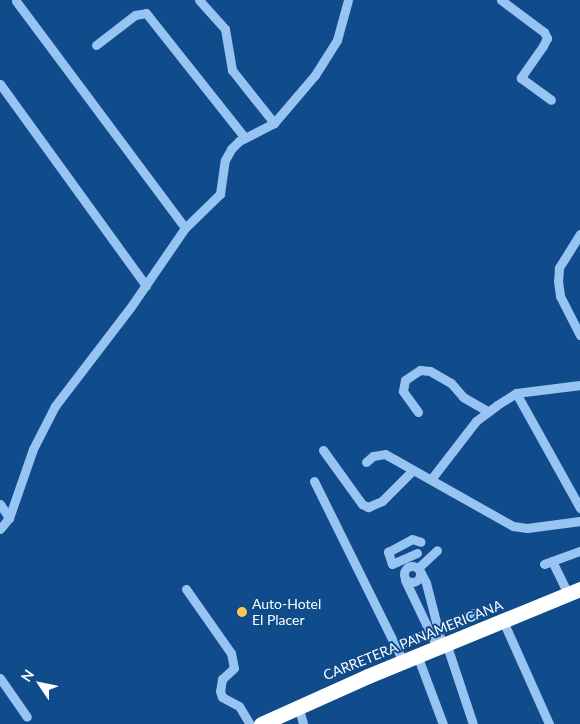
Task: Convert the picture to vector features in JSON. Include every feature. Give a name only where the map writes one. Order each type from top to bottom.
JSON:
[{"type":"highway","name":"CARRETERA PANAMERICANA","points":[[260,724],[410,658],[574,592]]},
{"type":"street","points":[[199,0],[225,29],[232,70],[274,124]]},
{"type":"street","points":[[0,529],[9,518],[33,449],[55,406],[146,286],[185,228],[220,194],[224,160],[231,149],[245,138],[274,124],[315,75],[336,40],[347,4],[339,0]]},
{"type":"street","points":[[501,0],[544,32],[547,38],[521,78],[551,100]]},
{"type":"street","points":[[16,1],[185,228]]},
{"type":"street","points":[[96,45],[135,15],[146,13],[245,138]]},
{"type":"street","points":[[0,84],[146,286]]},
{"type":"street","points":[[580,234],[559,268],[558,281],[560,296],[580,336]]},
{"type":"street","points":[[418,412],[403,391],[405,380],[420,370],[440,376],[463,397],[487,411]]},
{"type":"street","points":[[432,478],[487,411],[516,393],[580,385]]},
{"type":"street","points":[[516,393],[580,508]]},
{"type":"street","points":[[323,450],[362,504],[368,507],[382,501],[412,471]]},
{"type":"street","points":[[366,462],[373,456],[385,454],[412,471],[432,478],[513,526],[527,528],[580,521]]},
{"type":"street","points":[[314,481],[410,658],[443,724]]},
{"type":"street","points":[[0,504],[9,518]]},
{"type":"street","points":[[403,534],[416,537],[421,542]]},
{"type":"street","points":[[417,553],[392,564],[388,552],[412,539],[421,542]]},
{"type":"street","points":[[421,542],[417,553],[417,568],[433,629]]},
{"type":"street","points":[[437,550],[417,568],[406,569],[405,580],[442,645],[473,724]]},
{"type":"street","points":[[574,592],[548,563],[580,552]]},
{"type":"street","points":[[405,580],[416,582],[420,579],[417,568]]},
{"type":"street","points":[[186,589],[231,653],[234,668],[222,679],[220,691],[222,697],[239,706],[250,724]]},
{"type":"street","points":[[406,642],[473,613]]},
{"type":"street","points":[[503,621],[549,724]]},
{"type":"street","points":[[0,678],[27,717]]},
{"type":"street","points":[[298,706],[303,724]]},
{"type":"place","name":"Auto-Hotel El Placer","points":[[242,612]]}]
